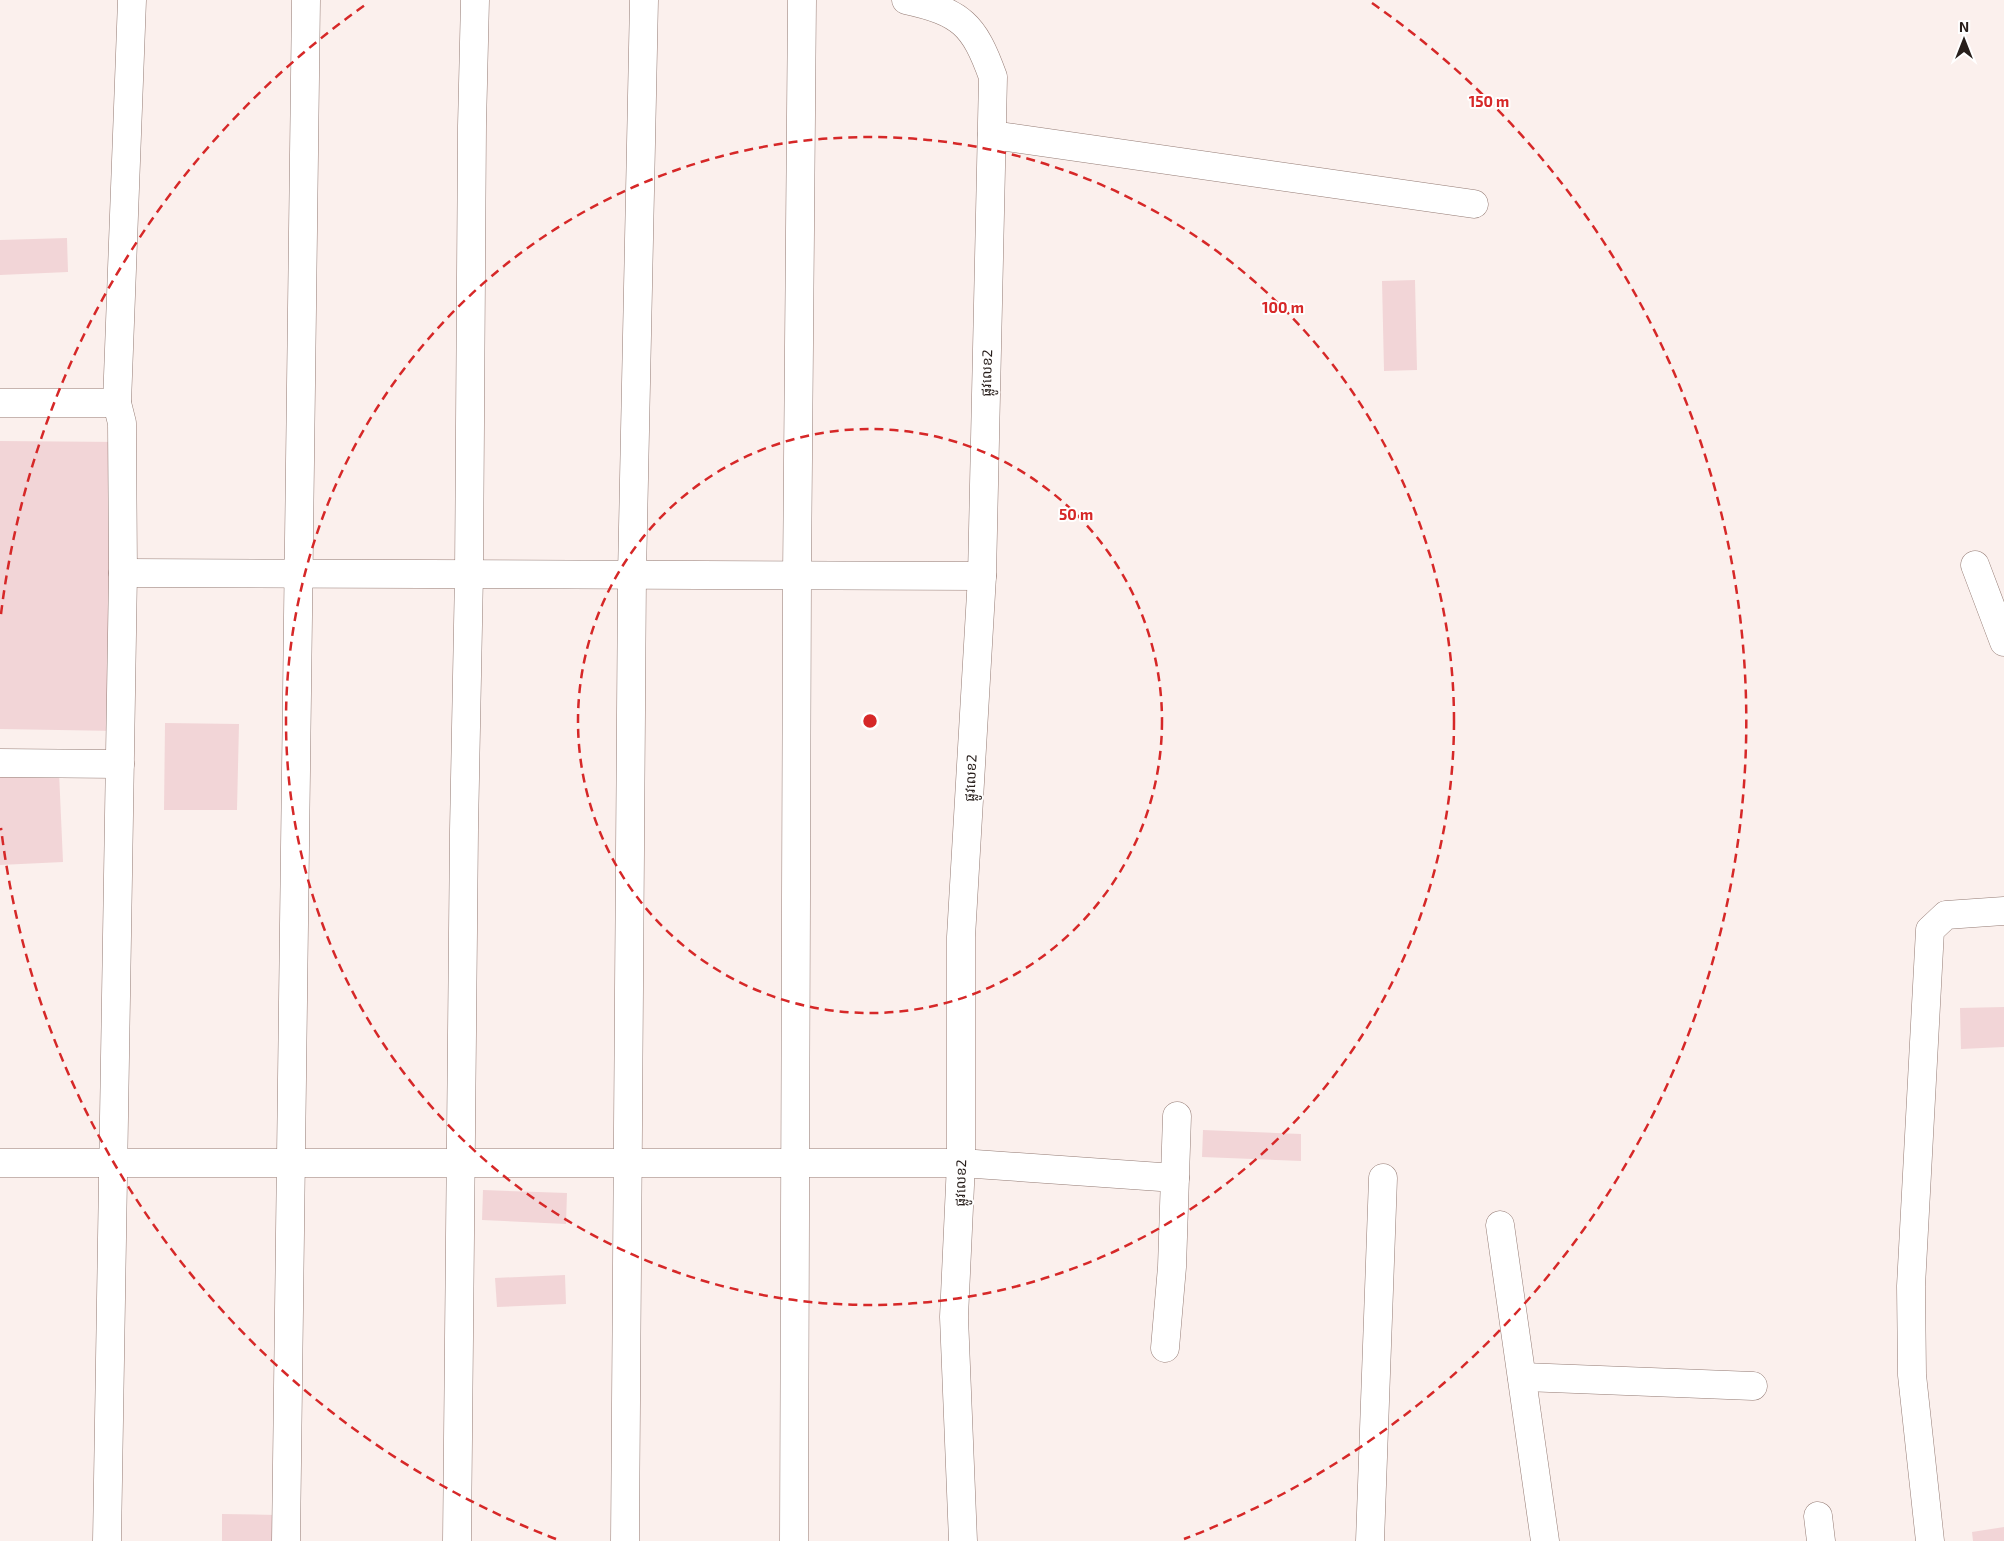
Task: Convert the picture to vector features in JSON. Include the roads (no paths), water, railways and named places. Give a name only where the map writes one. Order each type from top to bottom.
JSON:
[{"type":"street","points":[[107,1541],[123,573],[122,423],[117,403],[132,0]]},
{"type":"street","points":[[286,1541],[306,0]]},
{"type":"street","points":[[457,1541],[469,574],[472,126],[475,0]]},
{"type":"street","points":[[625,1541],[632,575],[644,0]]},
{"type":"street","points":[[794,1541],[796,576],[802,0]]},
{"type":"street","name":"ផ្លូវលេខ2","points":[[906,0],[937,7],[964,23],[981,45],[993,77],[982,576],[961,938],[961,1164],[954,1317],[962,1541]]},
{"type":"street","points":[[992,135],[1474,204]]},
{"type":"street","points":[[0,403],[117,403]]},
{"type":"street","points":[[1975,565],[2004,642]]},
{"type":"street","points":[[123,573],[982,576]]},
{"type":"street","points":[[0,763],[120,764]]},
{"type":"street","points":[[1930,1541],[1912,1375],[1911,1286],[1930,930],[1946,915],[2004,911]]},
{"type":"street","points":[[1164,1348],[1172,1268],[1177,1116]]},
{"type":"street","points":[[0,1163],[961,1164],[1175,1178]]},
{"type":"street","points":[[1370,1541],[1383,1178]]},
{"type":"street","points":[[1500,1225],[1545,1541]]},
{"type":"street","points":[[1522,1377],[1754,1386]]}]
